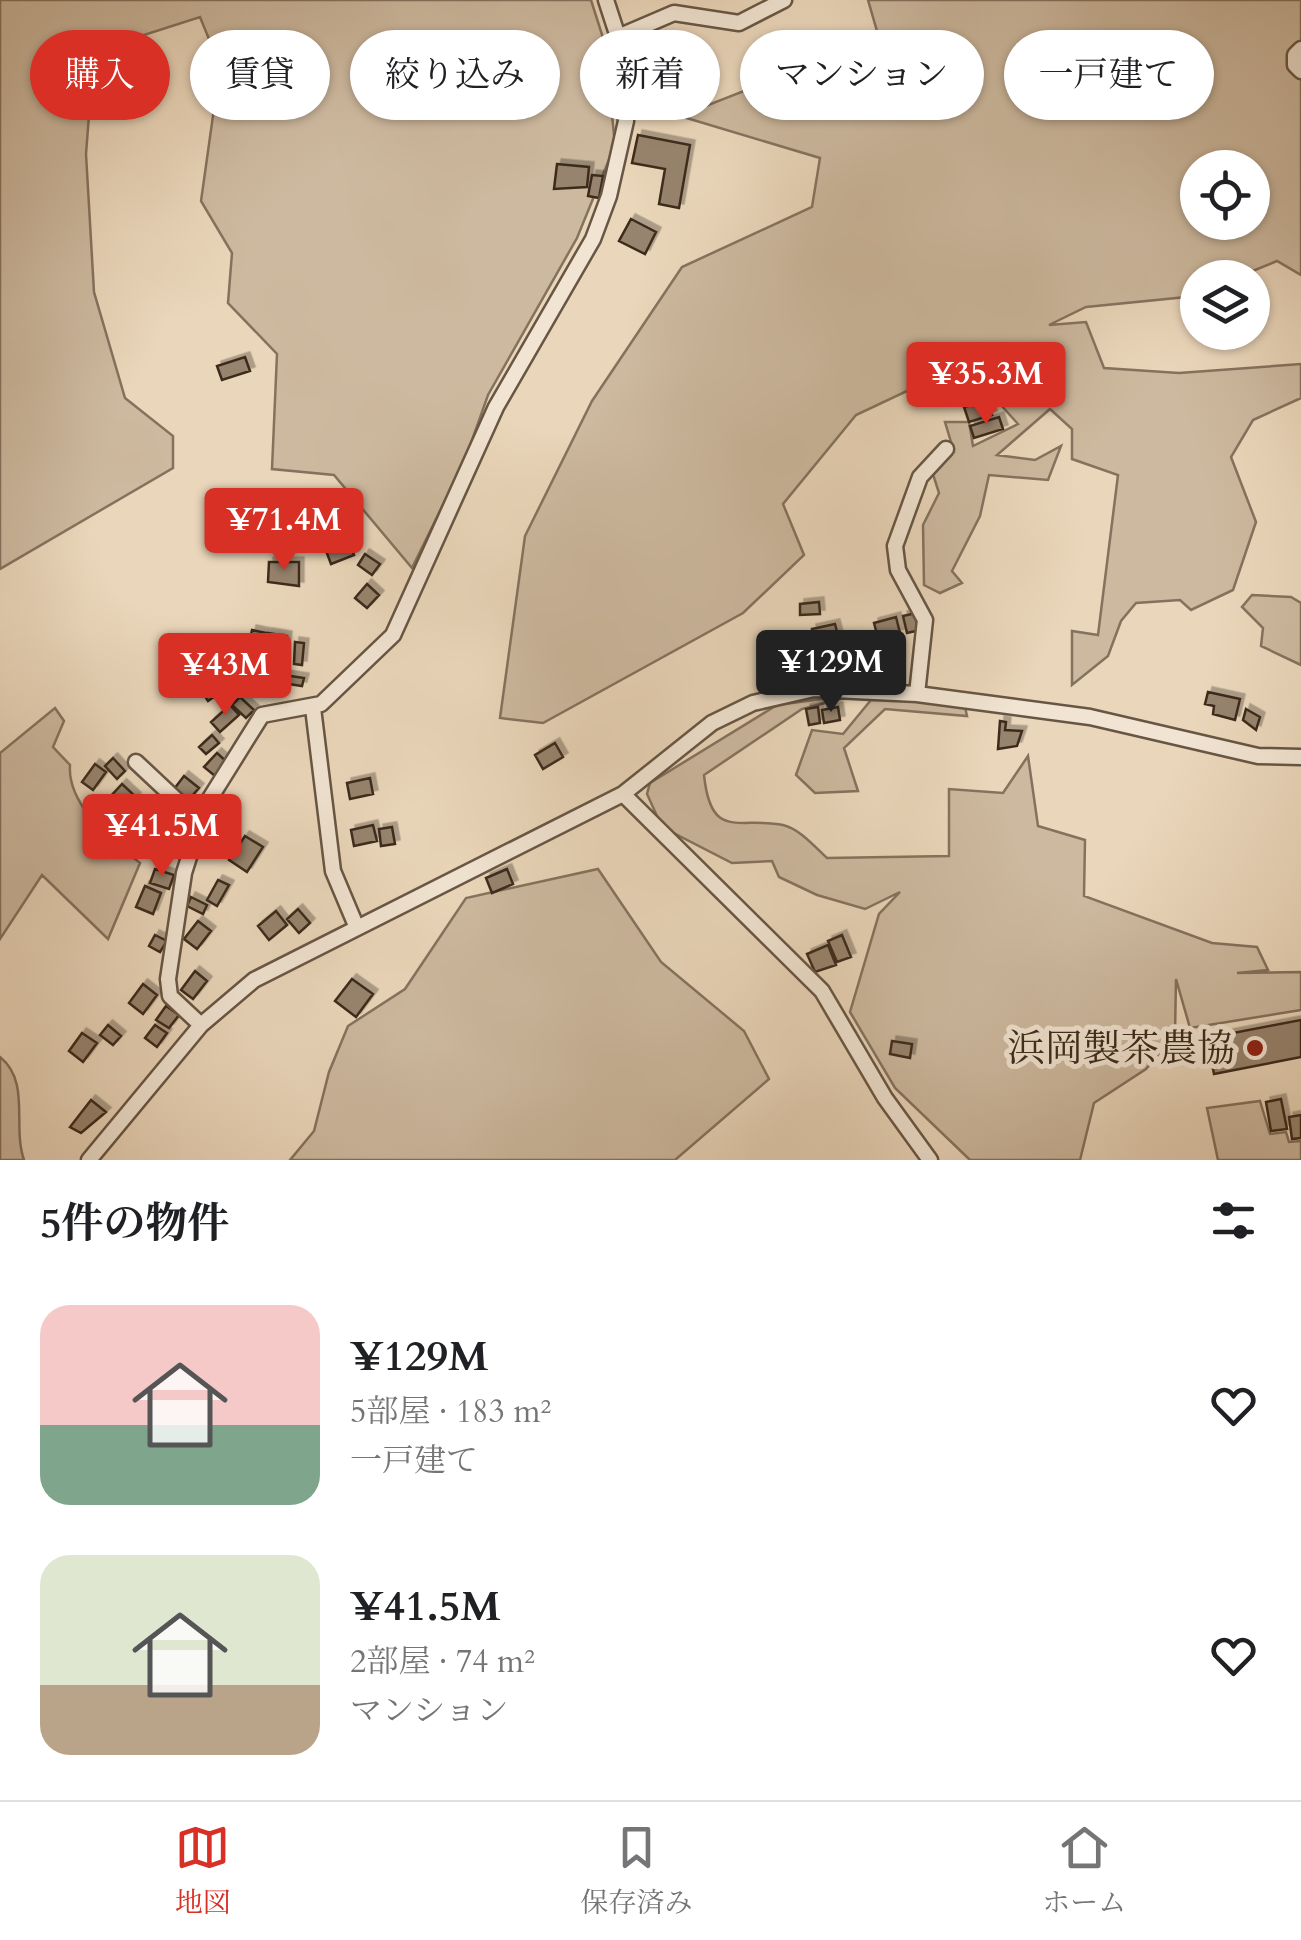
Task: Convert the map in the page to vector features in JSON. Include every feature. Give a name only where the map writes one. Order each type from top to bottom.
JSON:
[{"type":"street","points":[[606,0],[616,30]]},
{"type":"street","points":[[634,30],[674,13],[739,23],[784,0]]},
{"type":"street","points":[[1301,49],[1295,55],[1295,64],[1301,71]]},
{"type":"street","points":[[202,1025],[170,996],[168,979],[184,873],[204,808],[262,715],[289,707],[314,708],[393,636],[496,408],[592,238],[609,196],[626,120]]},
{"type":"street","points":[[917,694],[926,620],[898,570],[895,546],[920,477],[946,449]]},
{"type":"street","points":[[89,1160],[202,1025],[254,980],[623,794],[712,723],[753,702],[814,689],[917,694],[1090,717],[1258,756],[1301,757]]},
{"type":"street","points":[[314,708],[333,870],[357,928]]},
{"type":"street","points":[[136,762],[200,822]]},
{"type":"street","points":[[623,794],[822,990],[885,1098],[930,1160]]},
{"type":"shaded area","points":[[0,0],[591,0],[601,30],[580,30],[580,120],[613,120],[615,145],[577,238],[488,395],[465,460],[412,568],[334,475],[272,469],[277,354],[228,303],[232,253],[201,201],[212,120],[330,120],[330,30],[205,30],[200,17],[159,30],[30,30],[30,120],[89,120],[86,154],[94,292],[125,398],[173,436],[173,468],[0,569]]},
{"type":"shaded area","points":[[868,0],[1301,0],[1301,275],[1277,261],[1270,264],[1270,260],[1180,260],[1180,298],[1086,307],[1049,325],[1086,322],[1104,368],[1179,373],[1301,364],[1301,398],[1253,420],[1231,457],[1256,522],[1233,590],[1191,610],[1180,600],[1136,603],[1121,621],[1108,656],[1072,685],[1072,631],[1098,635],[1118,475],[1072,459],[1072,429],[1050,409],[997,455],[1035,460],[1061,446],[1048,480],[989,475],[980,516],[952,571],[962,583],[940,593],[924,585],[923,525],[939,493],[931,468],[954,452],[945,422],[969,422],[973,446],[1018,424],[964,364],[856,415],[783,504],[804,555],[743,613],[543,723],[500,718],[525,536],[592,401],[682,267],[812,207],[820,158],[693,120],[720,120],[720,100],[740,92],[740,120],[984,120],[984,30],[877,30]]},
{"type":"shaded area","points":[[1252,595],[1291,597],[1301,603],[1301,665],[1261,646],[1263,628],[1242,607]]},
{"type":"shaded area","points":[[860,694],[802,709],[704,775],[713,810],[730,822],[789,827],[827,858],[949,856],[949,789],[1003,793],[1028,756],[1038,826],[1085,840],[1084,896],[1212,943],[1257,947],[1268,970],[1237,973],[1301,972],[1301,1010],[1190,1028],[1176,979],[1175,1034],[1146,1069],[1094,1103],[1080,1160],[970,1160],[895,1088],[850,1012],[879,914],[900,892],[865,909],[817,895],[779,877],[772,861],[732,863],[662,827],[647,794],[650,783],[777,705]]},
{"type":"shaded area","points":[[915,699],[965,707],[967,716],[885,709],[844,748],[858,791],[815,793],[796,775],[812,730],[843,734],[871,700]]},
{"type":"shaded area","points":[[55,708],[64,721],[53,747],[70,765],[71,780],[83,808],[140,863],[108,939],[42,875],[0,939],[0,753]]},
{"type":"shaded area","points":[[598,869],[661,962],[744,1031],[769,1079],[675,1160],[290,1160],[314,1131],[329,1072],[348,1026],[405,989],[466,898]]},
{"type":"shaded area","points":[[0,1057],[15,1079],[24,1160],[0,1160]]},
{"type":"shaded area","points":[[1260,1101],[1270,1134],[1286,1132],[1289,1142],[1301,1141],[1301,1160],[1218,1160],[1207,1108]]},
{"type":"building","points":[[638,135],[690,145],[679,208],[659,204],[665,169],[632,163]]},
{"type":"building","points":[[557,164],[589,167],[587,187],[554,189]]},
{"type":"building","points":[[592,175],[603,176],[599,198],[588,196]]},
{"type":"building","points":[[631,219],[656,232],[645,254],[619,241]]},
{"type":"building","points":[[245,357],[250,371],[222,380],[217,366]]},
{"type":"building","points":[[987,400],[992,415],[969,422],[964,407]]},
{"type":"building","points":[[999,417],[1003,429],[974,438],[970,426]]},
{"type":"building","points":[[348,538],[354,555],[331,564],[325,548]]},
{"type":"building","points":[[365,554],[380,564],[372,575],[358,565]]},
{"type":"building","points":[[269,562],[299,562],[299,586],[268,582]]},
{"type":"building","points":[[367,584],[379,595],[367,608],[355,598]]},
{"type":"building","points":[[819,602],[820,614],[800,615],[800,604]]},
{"type":"building","points":[[916,613],[920,630],[907,633],[903,616]]},
{"type":"building","points":[[896,617],[900,633],[878,638],[874,623]]},
{"type":"building","points":[[835,624],[839,639],[816,645],[812,629]]},
{"type":"building","points":[[252,630],[266,633],[263,647],[249,644]]},
{"type":"building","points":[[268,633],[287,636],[284,657],[277,656],[278,649],[266,646]]},
{"type":"building","points":[[295,642],[304,643],[302,665],[294,664]]},
{"type":"building","points":[[828,659],[830,669],[814,674],[811,664]]},
{"type":"building","points":[[284,675],[304,678],[302,686],[282,683]]},
{"type":"building","points":[[221,677],[228,687],[208,701],[202,692]]},
{"type":"building","points":[[1208,692],[1240,699],[1235,720],[1213,714],[1214,706],[1205,704]]},
{"type":"building","points":[[240,697],[254,710],[246,718],[232,705]]},
{"type":"building","points":[[230,705],[239,715],[220,732],[211,722]]},
{"type":"building","points":[[818,707],[820,723],[809,725],[806,709]]},
{"type":"building","points":[[838,707],[840,720],[824,723],[822,710]]},
{"type":"building","points":[[1246,709],[1260,717],[1256,730],[1243,720]]},
{"type":"building","points":[[1000,721],[1006,722],[1005,730],[1022,731],[1017,746],[998,749]]},
{"type":"building","points":[[212,735],[219,743],[206,754],[199,747]]},
{"type":"building","points":[[555,743],[563,757],[543,769],[535,755]]},
{"type":"building","points":[[217,753],[227,762],[215,776],[204,767]]},
{"type":"building","points":[[113,758],[125,771],[117,779],[105,766]]},
{"type":"building","points":[[95,764],[106,772],[93,790],[82,782]]},
{"type":"building","points":[[184,776],[199,788],[185,804],[171,793]]},
{"type":"building","points":[[370,778],[373,794],[350,799],[347,783]]},
{"type":"building","points":[[122,784],[136,797],[112,823],[98,810]]},
{"type":"building","points":[[373,825],[377,841],[354,846],[351,830]]},
{"type":"building","points":[[392,827],[395,844],[381,846],[379,829]]},
{"type":"building","points":[[245,836],[263,847],[247,872],[229,860]]},
{"type":"building","points":[[155,869],[174,875],[169,889],[150,883]]},
{"type":"building","points":[[507,869],[513,884],[492,893],[486,878]]},
{"type":"building","points":[[218,880],[229,885],[217,906],[207,900]]},
{"type":"building","points":[[145,886],[161,893],[153,914],[136,907]]},
{"type":"building","points":[[191,897],[207,905],[203,914],[187,906]]},
{"type":"building","points":[[298,909],[310,923],[299,933],[287,919]]},
{"type":"building","points":[[276,911],[287,925],[269,940],[258,926]]},
{"type":"building","points":[[198,921],[211,931],[197,949],[184,939]]},
{"type":"building","points":[[155,935],[167,941],[160,952],[149,946]]},
{"type":"building","points":[[842,935],[851,957],[837,962],[828,941]]},
{"type":"building","points":[[828,945],[836,965],[815,972],[807,954]]},
{"type":"building","points":[[195,971],[207,981],[193,999],[181,990]]},
{"type":"building","points":[[352,979],[373,994],[356,1017],[335,1001]]},
{"type":"building","points":[[143,984],[157,995],[143,1014],[129,1003]]},
{"type":"building","points":[[166,1006],[179,1015],[169,1028],[156,1020]]},
{"type":"building","name":"浜岡製茶農協","points":[[1301,1020],[1301,1057],[1214,1074],[1207,1038]]},
{"type":"building","points":[[108,1025],[121,1036],[113,1045],[100,1035]]},
{"type":"building","points":[[155,1025],[167,1033],[157,1047],[145,1038]]},
{"type":"building","points":[[82,1033],[97,1043],[83,1062],[69,1051]]},
{"type":"building","points":[[892,1041],[912,1044],[910,1058],[890,1054]]},
{"type":"building","points":[[1281,1099],[1287,1129],[1271,1131],[1266,1102]]},
{"type":"building","points":[[91,1100],[106,1112],[81,1133],[70,1127]]},
{"type":"building","points":[[1301,1115],[1301,1138],[1292,1139],[1289,1117]]},
{"type":"place","name":"浜岡製茶農協","points":[[1255,1048]]}]
